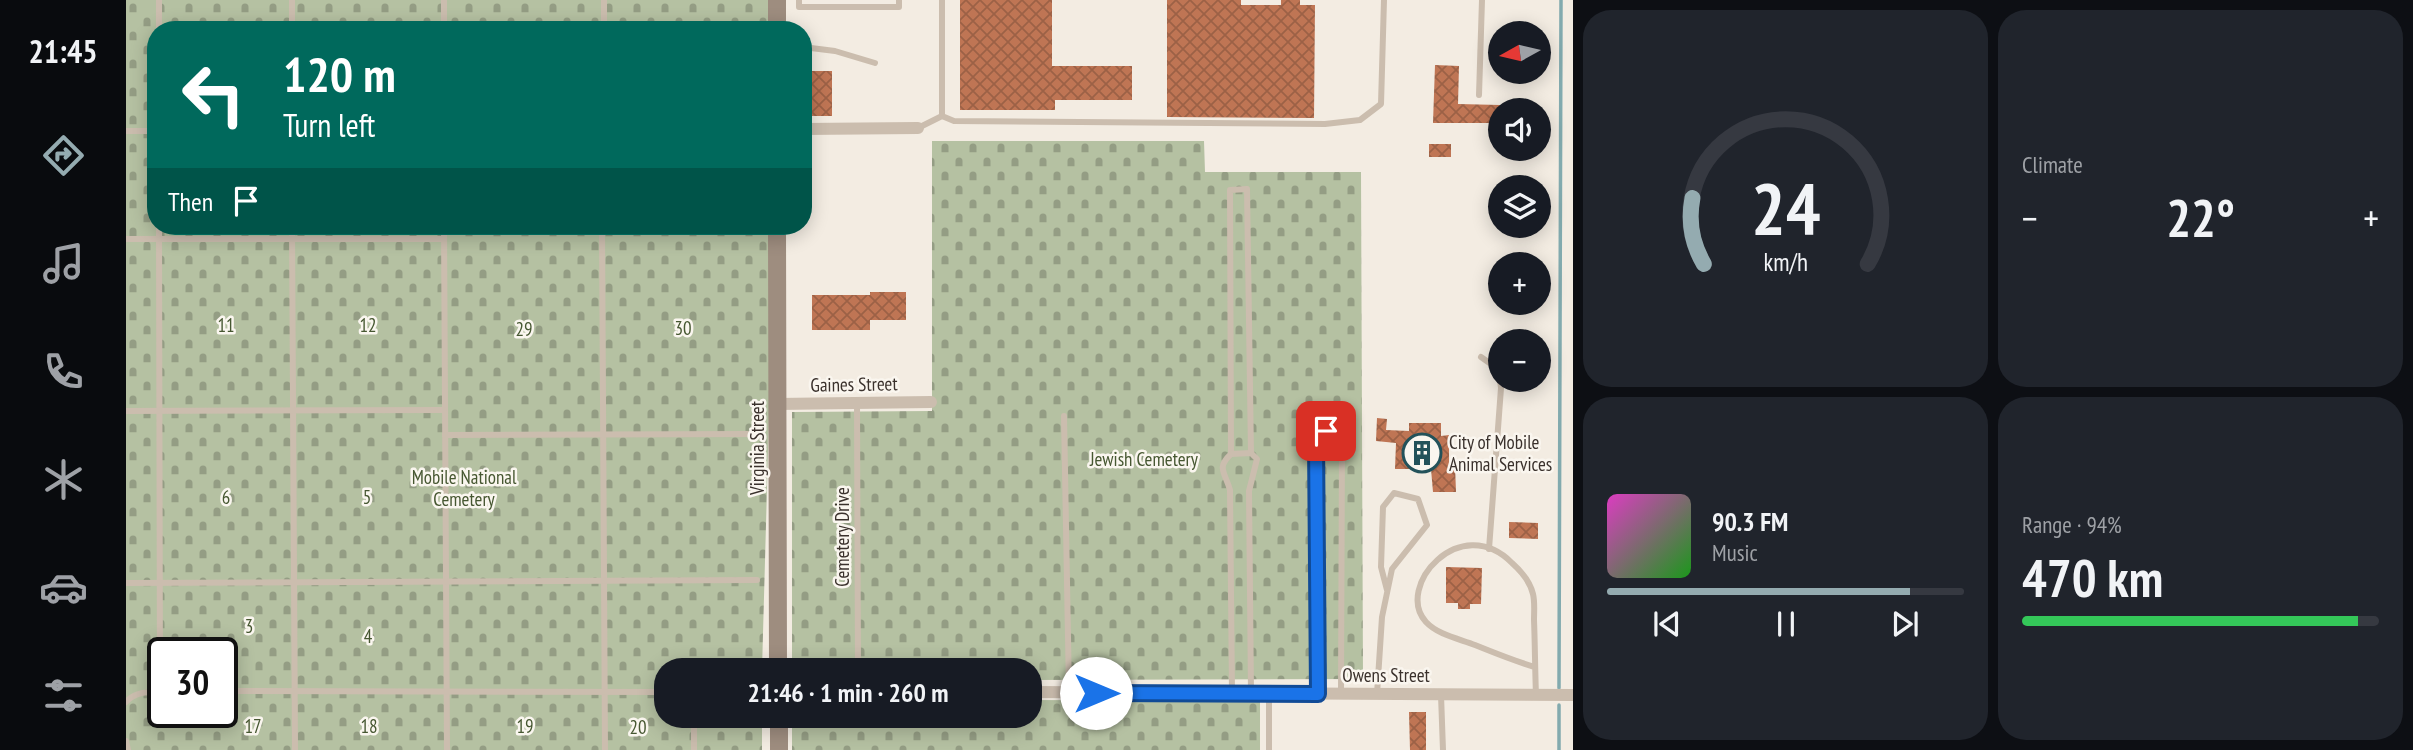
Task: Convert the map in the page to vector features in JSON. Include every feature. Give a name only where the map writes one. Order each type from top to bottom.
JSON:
[{"type":"street","points":[[776,21],[777,0]]},
{"type":"street","points":[[812,130],[918,128]]},
{"type":"street","name":"Virginia Street","points":[[777,235],[778,658]]},
{"type":"street","name":"Gaines Street","points":[[777,404],[931,402]]},
{"type":"street","name":"Owens Street","points":[[1042,692],[1573,695]]},
{"type":"street","points":[[779,728],[779,750]]},
{"type":"lane","points":[[159,0],[159,21]]},
{"type":"lane","points":[[292,0],[292,21]]},
{"type":"lane","points":[[444,0],[444,21]]},
{"type":"lane","points":[[604,0],[604,21]]},
{"type":"lane","points":[[799,0],[799,7],[899,7],[899,0]]},
{"type":"lane","points":[[942,0],[942,117]]},
{"type":"lane","points":[[918,128],[942,117],[954,121],[1325,124],[1360,120],[1381,104],[1384,0]]},
{"type":"lane","points":[[1479,95],[1482,0]]},
{"type":"lane","points":[[812,48],[835,51],[875,63]]},
{"type":"lane","points":[[126,131],[147,131]]},
{"type":"lane","points":[[1231,454],[1230,190],[1247,189],[1251,453],[1256,459],[1250,491],[1251,693]]},
{"type":"lane","points":[[444,235],[447,750]]},
{"type":"lane","points":[[602,235],[605,750]]},
{"type":"lane","points":[[292,237],[295,750]]},
{"type":"lane","points":[[159,238],[161,637]]},
{"type":"lane","points":[[126,239],[444,239]]},
{"type":"lane","points":[[1481,356],[1488,361]]},
{"type":"lane","points":[[1489,549],[1501,392]]},
{"type":"lane","name":"Cemetery Drive","points":[[857,403],[858,658]]},
{"type":"lane","points":[[126,411],[444,410]]},
{"type":"lane","points":[[1064,416],[1069,692]]},
{"type":"lane","points":[[1318,694],[1316,440],[1326,431],[1340,436],[1342,443],[1341,694]]},
{"type":"lane","points":[[444,435],[748,433]]},
{"type":"lane","points":[[1232,693],[1230,489],[1222,468],[1223,461],[1231,454],[1251,453]]},
{"type":"lane","points":[[1377,694],[1382,617],[1392,569],[1427,524],[1418,499],[1394,493],[1383,507],[1381,567],[1387,590]]},
{"type":"lane","points":[[1535,667],[1440,632],[1425,622],[1417,601],[1421,583],[1442,554],[1458,547],[1478,544],[1504,555],[1523,574],[1533,593],[1536,695]]},
{"type":"lane","points":[[126,583],[757,580]]},
{"type":"lane","points":[[238,691],[654,692]]},
{"type":"lane","points":[[1269,693],[1269,750]]},
{"type":"lane","points":[[126,702],[132,696],[147,694]]},
{"type":"lane","points":[[1441,695],[1443,750]]},
{"type":"lane","points":[[694,728],[694,750]]},
{"type":"lane","points":[[126,741],[128,750]]},
{"type":"green space","name":"Mobile National Cemetery","points":[[126,0],[768,0],[768,21],[147,21],[147,235],[769,235],[769,415],[762,658],[654,658],[654,728],[762,728],[762,750],[126,750]]},
{"type":"green space","name":"Jewish Cemetery","points":[[932,141],[1204,141],[1205,172],[1361,172],[1363,679],[1042,680],[1042,658],[792,658],[792,412],[932,411]]},
{"type":"green space","points":[[1042,700],[1260,701],[1260,750],[792,750],[792,728],[1042,728]]},
{"type":"building","points":[[960,0],[1052,0],[1052,66],[1132,66],[1132,100],[1055,100],[1055,110],[960,110]]},
{"type":"building","points":[[1167,0],[1241,0],[1241,5],[1281,5],[1281,0],[1300,0],[1300,5],[1315,5],[1314,118],[1167,117]]},
{"type":"building","points":[[1435,65],[1459,66],[1458,104],[1488,105],[1488,123],[1433,123]]},
{"type":"building","points":[[812,71],[832,71],[832,116],[812,116]]},
{"type":"building","points":[[1429,144],[1451,144],[1451,157],[1429,157]]},
{"type":"building","points":[[870,292],[906,292],[906,320],[870,320],[870,330],[812,330],[812,295],[870,295]]},
{"type":"building","name":"City of Mobile Animal Services","points":[[1377,418],[1387,419],[1386,430],[1409,431],[1409,423],[1441,423],[1441,436],[1449,435],[1449,465],[1455,465],[1456,492],[1433,492],[1431,469],[1395,469],[1396,443],[1376,441]]},
{"type":"building","points":[[1509,522],[1538,523],[1538,539],[1509,538]]},
{"type":"building","points":[[1446,567],[1482,568],[1481,604],[1470,604],[1470,609],[1458,609],[1458,603],[1446,603]]},
{"type":"building","points":[[1409,712],[1426,712],[1426,750],[1410,750]]},
{"type":"waterway","points":[[1559,688],[1561,0]]},
{"type":"waterway","points":[[1559,705],[1559,750]]},
{"type":"place","name":"City of Mobile Animal Services","points":[[1422,453]]},
{"type":"route","points":[[1096,693],[1318,694],[1316,440],[1326,431]]},
{"type":"park label","name":"11","points":[[226,325]]},
{"type":"park label","name":"12","points":[[368,325]]},
{"type":"park label","name":"30","points":[[683,328]]},
{"type":"park label","name":"29","points":[[524,329]]},
{"type":"park label","name":"6","points":[[226,497]]},
{"type":"park label","name":"5","points":[[367,497]]},
{"type":"park label","name":"3","points":[[249,626]]},
{"type":"park label","name":"4","points":[[368,636]]},
{"type":"park label","name":"17","points":[[253,726]]},
{"type":"park label","name":"18","points":[[369,726]]},
{"type":"park label","name":"19","points":[[525,726]]},
{"type":"park label","name":"20","points":[[638,727]]}]
